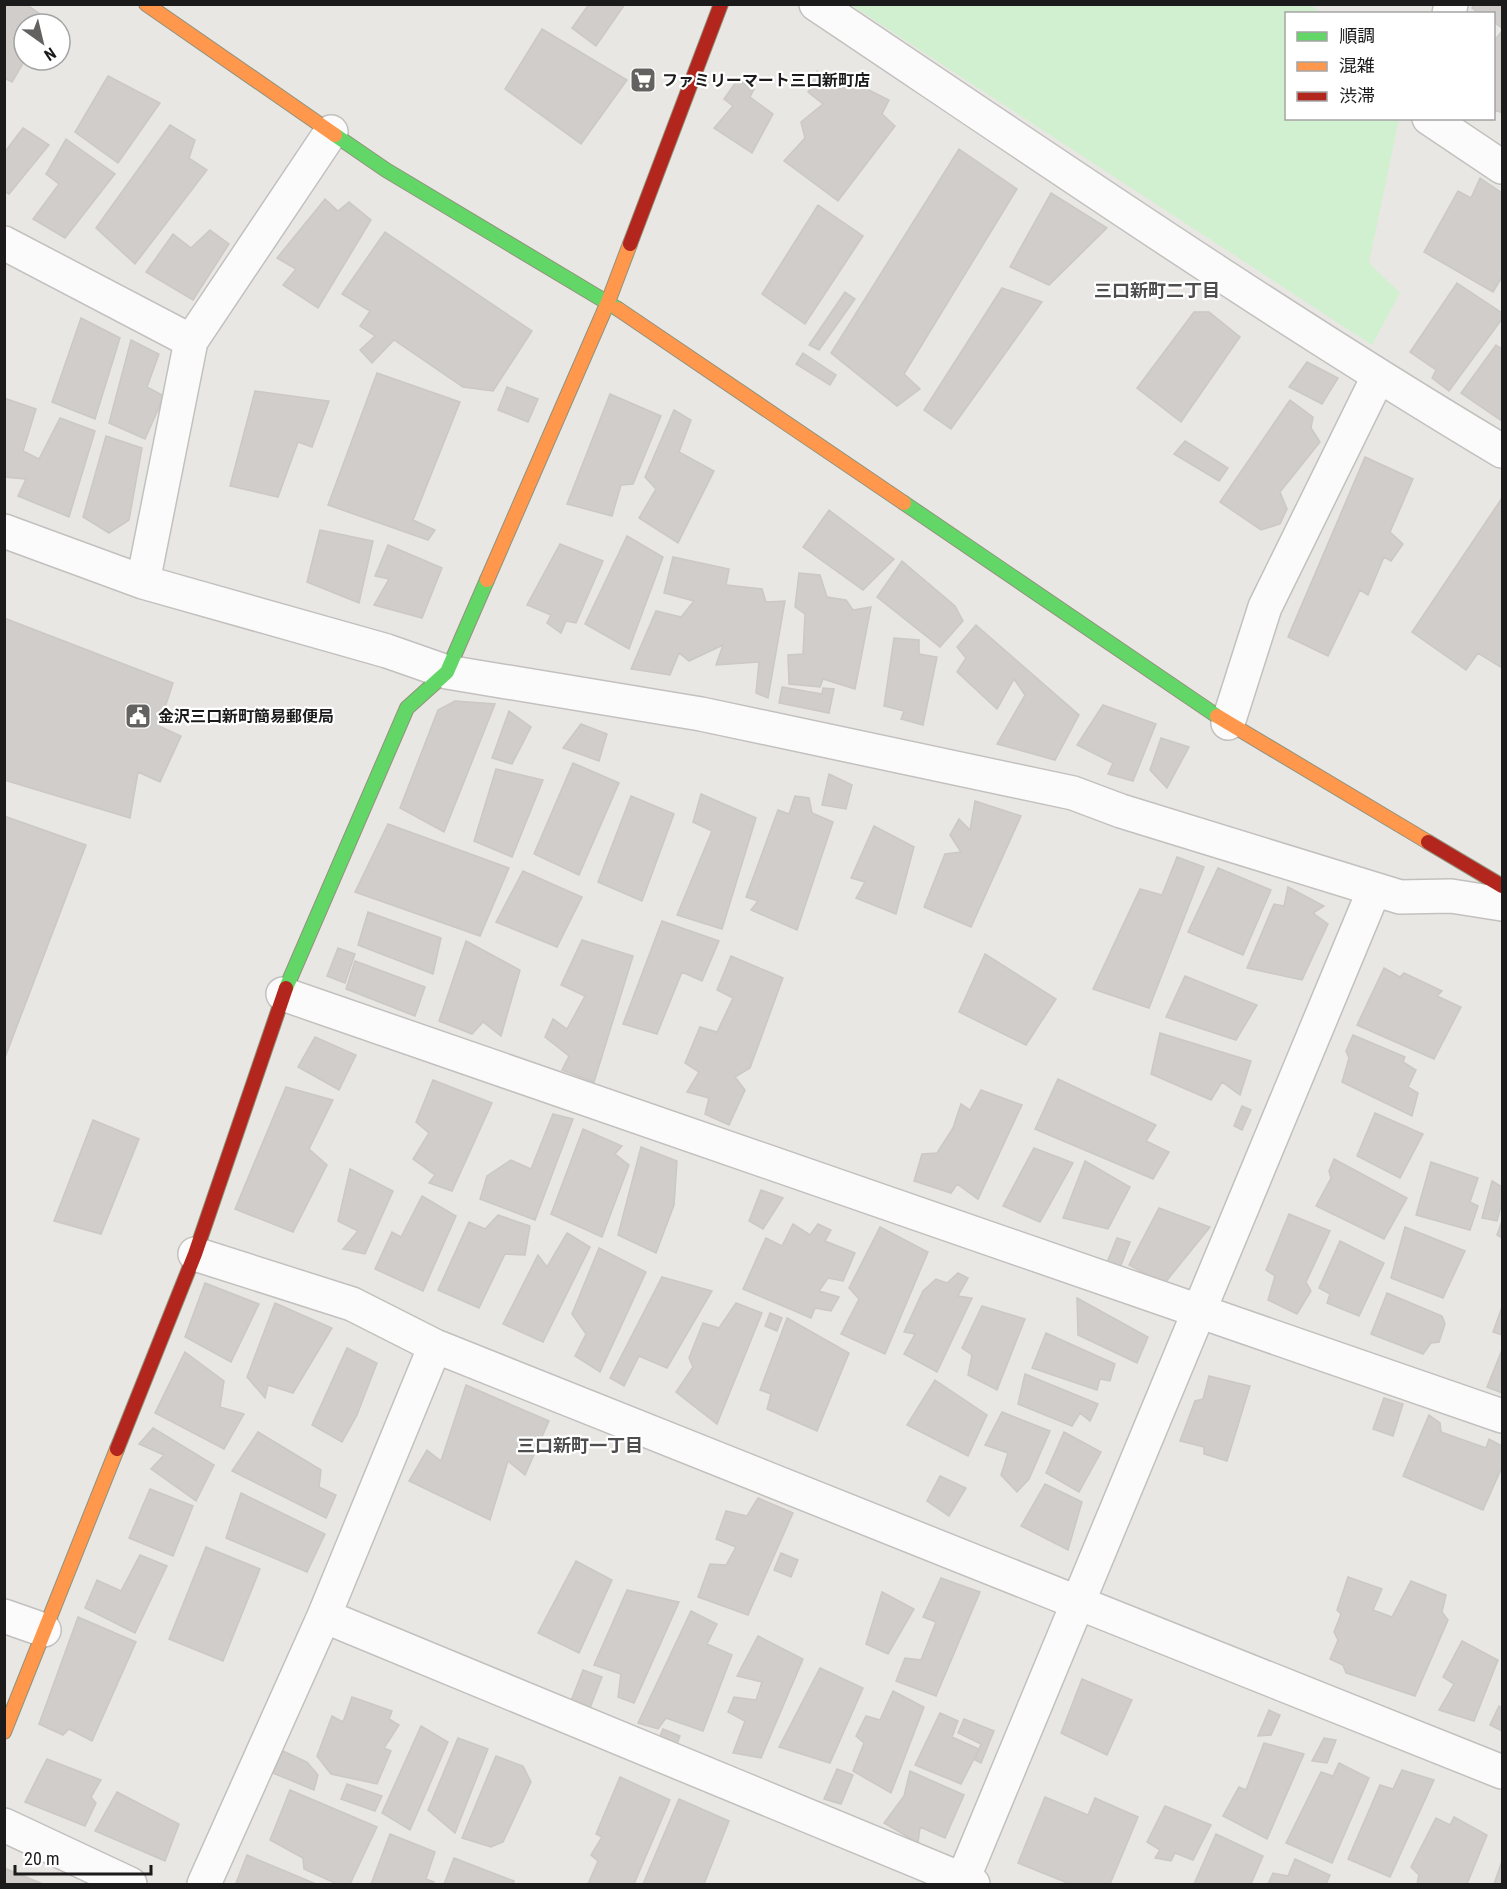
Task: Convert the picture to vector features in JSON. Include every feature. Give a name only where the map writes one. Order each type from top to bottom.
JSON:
[{"type":"street","points":[[146,4],[386,170],[608,302],[1228,723],[1503,886]]},
{"type":"street","points":[[4,1732],[195,1254],[283,994],[408,708],[447,672],[608,302],[721,4]]},
{"type":"street","points":[[816,4],[1378,377],[1503,451]]},
{"type":"street","points":[[1432,120],[1503,167]]},
{"type":"street","points":[[143,582],[190,341],[331,132]]},
{"type":"street","points":[[4,243],[190,341]]},
{"type":"street","points":[[1228,723],[1265,607],[1378,377]]},
{"type":"street","points":[[4,531],[143,582],[387,651],[447,672],[701,714],[1073,793],[1142,818],[1400,897],[1451,896],[1503,904]]},
{"type":"street","points":[[324,1616],[966,1883],[1078,1603],[1374,890]]},
{"type":"street","points":[[283,994],[1503,1416]]},
{"type":"street","points":[[195,1254],[352,1304],[435,1346],[1503,1772]]},
{"type":"street","points":[[204,1884],[324,1616],[435,1346]]},
{"type":"street","points":[[4,1616],[44,1630]]},
{"type":"street","points":[[4,1825],[130,1884]]},
{"type":"green space","points":[[851,5],[1311,5],[1320,12],[1285,12],[1285,120],[1399,120],[1369,263],[1400,293],[1372,345]]},
{"type":"building","points":[[4,4],[26,4],[37,12],[12,12],[12,72],[18,72],[12,82],[4,78]]},
{"type":"building","points":[[589,4],[625,4],[596,46],[572,28]]},
{"type":"building","points":[[1474,4],[1502,4],[1502,28],[1495,23],[1495,12],[1477,12],[1472,8]]},
{"type":"building","points":[[542,29],[627,80],[581,144],[505,89]]},
{"type":"building","points":[[1502,31],[1502,113],[1496,110],[1495,112],[1495,40]]},
{"type":"building","points":[[817,71],[831,82],[837,74],[889,100],[882,114],[895,126],[838,201],[784,161],[805,138],[801,122],[823,104],[808,92]]},
{"type":"building","points":[[108,76],[160,103],[118,163],[75,132]]},
{"type":"building","points":[[738,79],[754,89],[750,97],[773,114],[752,153],[714,128],[733,106],[724,99]]},
{"type":"building","points":[[170,125],[195,140],[189,158],[207,170],[135,264],[96,228]]},
{"type":"building","points":[[23,128],[49,145],[9,194],[4,191],[4,153]]},
{"type":"building","points":[[66,139],[115,174],[65,238],[33,219],[59,184],[46,174]]},
{"type":"building","points":[[959,149],[1017,189],[904,374],[920,389],[897,406],[831,353]]},
{"type":"building","points":[[1480,178],[1502,193],[1502,277],[1493,292],[1424,252],[1458,191],[1471,198]]},
{"type":"building","points":[[1051,193],[1107,228],[1049,285],[1010,267]]},
{"type":"building","points":[[325,199],[338,211],[349,202],[371,220],[318,308],[283,285],[296,269],[277,258]]},
{"type":"building","points":[[818,205],[863,236],[805,324],[762,294]]},
{"type":"building","points":[[210,230],[229,244],[193,300],[146,272],[173,234],[191,248]]},
{"type":"building","points":[[385,232],[532,331],[493,391],[463,387],[394,340],[372,363],[360,350],[375,336],[360,326],[370,311],[342,294]]},
{"type":"building","points":[[1457,283],[1502,313],[1502,319],[1449,391],[1432,378],[1436,370],[1410,352]]},
{"type":"building","points":[[1002,288],[1042,302],[951,429],[924,410]]},
{"type":"building","points":[[845,292],[855,299],[819,350],[809,345]]},
{"type":"building","points":[[1194,312],[1209,312],[1240,337],[1181,422],[1137,388]]},
{"type":"building","points":[[81,318],[120,338],[95,419],[52,402]]},
{"type":"building","points":[[131,340],[159,354],[147,387],[164,396],[145,439],[109,423]]},
{"type":"building","points":[[1496,345],[1502,349],[1502,421],[1461,393]]},
{"type":"building","points":[[803,353],[836,375],[830,385],[796,364]]},
{"type":"building","points":[[1307,362],[1338,378],[1322,404],[1289,387]]},
{"type":"building","points":[[377,373],[460,402],[413,520],[435,530],[428,540],[328,505]]},
{"type":"building","points":[[507,387],[538,399],[528,422],[498,410]]},
{"type":"building","points":[[255,391],[329,401],[312,447],[298,442],[278,497],[230,486]]},
{"type":"building","points":[[610,394],[661,416],[633,484],[621,485],[612,516],[567,504]]},
{"type":"building","points":[[4,398],[36,409],[23,451],[39,459],[60,418],[95,431],[69,517],[18,496],[26,479],[4,477]]},
{"type":"building","points":[[1290,400],[1313,417],[1311,428],[1320,442],[1280,492],[1287,509],[1280,524],[1261,530],[1220,502]]},
{"type":"building","points":[[674,410],[691,420],[679,452],[714,471],[678,543],[639,518],[656,489],[645,477]]},
{"type":"building","points":[[106,436],[142,448],[129,520],[109,533],[83,517]]},
{"type":"building","points":[[1185,441],[1228,468],[1219,481],[1174,454]]},
{"type":"building","points":[[1365,457],[1413,479],[1390,532],[1403,544],[1391,561],[1384,557],[1368,595],[1360,590],[1328,656],[1288,637]]},
{"type":"building","points":[[1502,498],[1502,668],[1478,653],[1466,670],[1412,632]]},
{"type":"building","points":[[829,510],[894,559],[863,590],[803,547]]},
{"type":"building","points":[[320,530],[373,541],[359,603],[307,582]]},
{"type":"building","points":[[627,536],[663,557],[629,649],[585,624]]},
{"type":"building","points":[[560,544],[603,561],[576,623],[566,621],[561,633],[547,623],[551,615],[527,605]]},
{"type":"building","points":[[388,545],[442,568],[422,618],[374,605],[389,579],[375,576]]},
{"type":"building","points":[[673,557],[729,569],[726,585],[762,589],[766,602],[785,601],[768,698],[756,693],[759,662],[716,665],[723,645],[689,661],[679,653],[670,675],[631,669],[656,611],[681,617],[694,601],[664,593]]},
{"type":"building","points":[[902,561],[955,606],[963,621],[940,647],[877,597]]},
{"type":"building","points":[[799,573],[820,575],[827,597],[846,600],[853,610],[871,607],[855,689],[823,679],[820,687],[789,684],[788,655],[803,654],[805,614],[795,607]]},
{"type":"building","points":[[4,618],[173,683],[159,726],[181,736],[160,782],[138,772],[130,818],[4,780]]},
{"type":"building","points":[[976,625],[1079,715],[1055,760],[997,744],[1025,695],[1014,679],[997,709],[957,672],[966,658],[957,647]]},
{"type":"building","points":[[894,638],[919,640],[919,654],[937,657],[923,725],[901,719],[904,711],[884,706]]},
{"type":"building","points":[[782,687],[822,694],[823,688],[834,689],[829,713],[779,703]]},
{"type":"building","points":[[455,701],[495,704],[444,832],[400,808],[438,710]]},
{"type":"building","points":[[1103,705],[1156,724],[1133,781],[1108,774],[1113,763],[1077,745]]},
{"type":"building","points":[[509,711],[531,727],[512,764],[492,758]]},
{"type":"building","points":[[581,724],[607,734],[599,761],[563,748]]},
{"type":"building","points":[[1161,738],[1189,747],[1167,788],[1150,770]]},
{"type":"building","points":[[573,763],[619,783],[579,875],[534,854]]},
{"type":"building","points":[[496,769],[543,780],[512,857],[474,841]]},
{"type":"building","points":[[829,774],[852,785],[846,809],[822,805]]},
{"type":"building","points":[[701,794],[756,818],[722,929],[677,915],[712,831],[693,822]]},
{"type":"building","points":[[631,796],[674,814],[642,901],[598,882]]},
{"type":"building","points":[[795,796],[809,798],[812,813],[833,822],[797,930],[751,910],[758,901],[746,897],[778,810],[789,814]]},
{"type":"building","points":[[975,801],[1021,816],[971,927],[924,907],[945,854],[961,852],[950,835],[959,819],[970,830]]},
{"type":"building","points":[[4,816],[86,845],[4,1060]]},
{"type":"building","points":[[388,824],[509,868],[480,936],[355,892]]},
{"type":"building","points":[[874,826],[914,847],[896,914],[856,898],[865,882],[851,878]]},
{"type":"building","points":[[1177,857],[1204,867],[1149,1008],[1093,989],[1140,889],[1162,895]]},
{"type":"building","points":[[1218,868],[1271,890],[1243,955],[1188,932]]},
{"type":"building","points":[[523,871],[582,897],[557,947],[496,922]]},
{"type":"building","points":[[1288,887],[1324,906],[1313,913],[1328,924],[1302,980],[1247,968],[1274,904],[1284,906]]},
{"type":"building","points":[[368,912],[441,938],[433,974],[358,945]]},
{"type":"building","points":[[662,921],[719,941],[702,981],[682,972],[657,1034],[623,1024]]},
{"type":"building","points":[[582,940],[633,956],[594,1082],[562,1070],[569,1056],[545,1037],[553,1019],[567,1029],[585,996],[561,985]]},
{"type":"building","points":[[466,941],[520,970],[501,1036],[483,1022],[472,1034],[439,1021]]},
{"type":"building","points":[[338,948],[355,954],[345,983],[327,976]]},
{"type":"building","points":[[985,954],[1056,999],[1026,1045],[959,1012]]},
{"type":"building","points":[[731,956],[783,978],[750,1068],[735,1077],[745,1090],[729,1125],[705,1114],[709,1098],[687,1092],[699,1072],[685,1063],[700,1027],[717,1032],[733,998],[717,990]]},
{"type":"building","points":[[355,961],[425,987],[415,1016],[346,989]]},
{"type":"building","points":[[1384,968],[1400,977],[1404,973],[1442,991],[1437,996],[1461,1007],[1434,1059],[1357,1025]]},
{"type":"building","points":[[1185,976],[1257,1005],[1236,1040],[1166,1017]]},
{"type":"building","points":[[1160,1033],[1251,1061],[1240,1095],[1222,1082],[1211,1100],[1151,1074]]},
{"type":"building","points":[[1353,1035],[1405,1057],[1403,1062],[1416,1070],[1408,1087],[1418,1093],[1412,1116],[1342,1082],[1349,1058],[1346,1051]]},
{"type":"building","points":[[315,1037],[356,1055],[339,1090],[298,1067]]},
{"type":"building","points":[[1058,1079],[1156,1125],[1146,1141],[1169,1152],[1153,1179],[1035,1129]]},
{"type":"building","points":[[433,1080],[492,1103],[452,1191],[429,1183],[435,1175],[413,1159],[429,1133],[416,1122]]},
{"type":"building","points":[[286,1087],[333,1100],[309,1149],[327,1165],[293,1232],[235,1209]]},
{"type":"building","points":[[981,1090],[1022,1105],[978,1199],[957,1184],[951,1193],[914,1181],[922,1154],[937,1153],[953,1128],[961,1104],[970,1110]]},
{"type":"building","points":[[1242,1106],[1251,1110],[1242,1130],[1234,1126]]},
{"type":"building","points":[[1375,1113],[1423,1134],[1400,1178],[1357,1156]]},
{"type":"building","points":[[553,1114],[573,1119],[535,1220],[480,1199],[487,1176],[511,1160],[531,1169]]},
{"type":"building","points":[[93,1120],[139,1139],[101,1234],[54,1221]]},
{"type":"building","points":[[583,1129],[622,1146],[615,1154],[629,1165],[602,1237],[551,1214]]},
{"type":"building","points":[[641,1147],[677,1161],[674,1205],[656,1253],[618,1235]]},
{"type":"building","points":[[1034,1148],[1073,1163],[1040,1222],[1003,1206]]},
{"type":"building","points":[[1334,1159],[1407,1198],[1384,1239],[1316,1206],[1331,1178],[1329,1171]]},
{"type":"building","points":[[1085,1161],[1130,1187],[1108,1229],[1063,1218]]},
{"type":"building","points":[[1431,1162],[1478,1178],[1470,1202],[1478,1206],[1470,1230],[1416,1215]]},
{"type":"building","points":[[350,1169],[393,1191],[365,1254],[343,1249],[358,1231],[338,1221]]},
{"type":"building","points":[[1492,1181],[1502,1187],[1502,1203],[1497,1221],[1482,1218]]},
{"type":"building","points":[[761,1190],[783,1198],[763,1229],[749,1221]]},
{"type":"building","points":[[422,1196],[456,1216],[423,1291],[375,1269],[392,1232],[401,1237]]},
{"type":"building","points":[[1159,1208],[1210,1227],[1164,1284],[1129,1265]]},
{"type":"building","points":[[1289,1214],[1330,1231],[1306,1282],[1311,1291],[1297,1314],[1268,1300],[1275,1276],[1266,1270]]},
{"type":"building","points":[[498,1215],[530,1226],[525,1255],[505,1254],[479,1308],[438,1290],[469,1222],[485,1229]]},
{"type":"building","points":[[1502,1221],[1502,1238],[1497,1235]]},
{"type":"building","points":[[793,1224],[810,1235],[818,1224],[831,1230],[825,1241],[855,1253],[843,1281],[828,1278],[819,1291],[839,1297],[831,1311],[815,1308],[811,1318],[743,1289],[766,1238],[782,1246]]},
{"type":"building","points":[[880,1227],[928,1252],[885,1354],[841,1334],[859,1299],[849,1288]]},
{"type":"building","points":[[1405,1227],[1465,1251],[1443,1298],[1391,1278]]},
{"type":"building","points":[[567,1233],[590,1247],[543,1342],[503,1324],[538,1255],[547,1267]]},
{"type":"building","points":[[1117,1238],[1130,1242],[1120,1268],[1106,1265]]},
{"type":"building","points":[[1340,1241],[1384,1263],[1359,1316],[1327,1303],[1330,1294],[1319,1288]]},
{"type":"building","points":[[599,1248],[646,1272],[600,1372],[575,1356],[586,1334],[572,1314]]},
{"type":"building","points":[[958,1273],[968,1278],[958,1296],[972,1298],[937,1372],[904,1354],[915,1334],[904,1332],[923,1291],[936,1279],[947,1283]]},
{"type":"building","points":[[662,1277],[712,1291],[667,1368],[639,1356],[624,1386],[610,1378]]},
{"type":"building","points":[[205,1283],[259,1304],[231,1362],[185,1337]]},
{"type":"building","points":[[1387,1293],[1442,1316],[1445,1324],[1439,1342],[1431,1343],[1423,1354],[1371,1334]]},
{"type":"building","points":[[1077,1298],[1148,1337],[1137,1363],[1078,1335]]},
{"type":"building","points":[[275,1303],[332,1328],[293,1393],[268,1385],[265,1398],[247,1377]]},
{"type":"building","points":[[736,1303],[762,1313],[717,1424],[676,1392],[693,1367],[689,1358],[703,1323],[719,1328]]},
{"type":"building","points":[[982,1306],[1025,1319],[997,1390],[968,1375],[972,1355],[962,1348]]},
{"type":"building","points":[[1502,1307],[1502,1335],[1493,1332]]},
{"type":"building","points":[[770,1313],[782,1318],[777,1331],[765,1326]]},
{"type":"building","points":[[787,1318],[849,1353],[817,1431],[767,1409],[771,1394],[760,1390]]},
{"type":"building","points":[[1046,1333],[1115,1364],[1110,1381],[1100,1379],[1097,1390],[1032,1368]]},
{"type":"building","points":[[347,1348],[377,1363],[357,1415],[342,1442],[312,1425]]},
{"type":"building","points":[[1502,1350],[1502,1393],[1487,1387]]},
{"type":"building","points":[[185,1352],[224,1381],[220,1407],[244,1414],[224,1449],[155,1413]]},
{"type":"building","points":[[1025,1374],[1098,1404],[1090,1421],[1080,1413],[1072,1426],[1018,1404]]},
{"type":"building","points":[[1209,1376],[1250,1386],[1227,1461],[1204,1454],[1204,1447],[1180,1441],[1195,1401],[1203,1399]]},
{"type":"building","points":[[935,1380],[987,1415],[968,1456],[907,1425]]},
{"type":"building","points":[[466,1385],[549,1421],[525,1475],[508,1461],[490,1520],[409,1481],[427,1450],[441,1461]]},
{"type":"building","points":[[1384,1398],[1403,1404],[1393,1436],[1373,1429]]},
{"type":"building","points":[[1002,1412],[1050,1431],[1029,1479],[1017,1492],[1001,1475],[1008,1453],[985,1445]]},
{"type":"building","points":[[1429,1415],[1440,1423],[1441,1432],[1486,1448],[1489,1439],[1502,1446],[1502,1467],[1483,1510],[1403,1476]]},
{"type":"building","points":[[153,1428],[214,1465],[196,1501],[151,1469],[164,1455],[139,1444]]},
{"type":"building","points":[[258,1432],[321,1470],[319,1487],[336,1495],[326,1518],[232,1471]]},
{"type":"building","points":[[1064,1432],[1101,1452],[1079,1492],[1046,1473]]},
{"type":"building","points":[[940,1476],[966,1488],[949,1516],[927,1501]]},
{"type":"building","points":[[1045,1484],[1082,1502],[1068,1550],[1021,1526]]},
{"type":"building","points":[[150,1489],[193,1506],[173,1556],[129,1538]]},
{"type":"building","points":[[241,1493],[325,1534],[307,1572],[226,1538]]},
{"type":"building","points":[[758,1498],[793,1513],[748,1615],[698,1597],[710,1564],[726,1565],[736,1547],[716,1539],[726,1511],[747,1516]]},
{"type":"building","points":[[206,1547],[260,1569],[223,1661],[169,1639]]},
{"type":"building","points":[[781,1553],[798,1560],[791,1577],[774,1570]]},
{"type":"building","points":[[140,1555],[167,1566],[135,1633],[85,1608],[97,1580],[121,1591]]},
{"type":"building","points":[[576,1561],[612,1580],[579,1653],[538,1633]]},
{"type":"building","points":[[1348,1577],[1382,1589],[1373,1610],[1392,1617],[1411,1581],[1446,1595],[1442,1612],[1448,1620],[1415,1696],[1346,1673],[1343,1665],[1330,1659],[1338,1640],[1334,1632],[1341,1614],[1337,1610]]},
{"type":"building","points":[[941,1578],[980,1592],[936,1696],[896,1681],[905,1658],[921,1660],[936,1622],[923,1617]]},
{"type":"building","points":[[627,1590],[679,1602],[634,1703],[618,1697],[621,1674],[594,1665]]},
{"type":"building","points":[[882,1592],[914,1609],[888,1654],[866,1644]]},
{"type":"building","points":[[691,1611],[717,1624],[707,1644],[732,1655],[703,1731],[666,1718],[658,1729],[638,1723]]},
{"type":"building","points":[[78,1617],[136,1642],[92,1741],[69,1729],[63,1735],[39,1724]]},
{"type":"building","points":[[758,1636],[803,1659],[761,1758],[733,1753],[745,1721],[728,1712],[734,1697],[756,1700],[762,1682],[737,1676]]},
{"type":"building","points":[[1462,1641],[1498,1660],[1474,1721],[1439,1710],[1454,1684],[1443,1677]]},
{"type":"building","points":[[820,1668],[863,1688],[830,1763],[779,1747]]},
{"type":"building","points":[[583,1670],[602,1677],[590,1708],[571,1701]]},
{"type":"building","points":[[1082,1679],[1132,1700],[1107,1755],[1061,1733]]},
{"type":"building","points":[[893,1691],[924,1707],[891,1793],[853,1771],[864,1743],[856,1736],[866,1716],[880,1720]]},
{"type":"building","points":[[352,1697],[392,1711],[389,1719],[399,1725],[384,1748],[391,1751],[377,1784],[331,1774],[317,1756],[332,1716],[343,1722]]},
{"type":"building","points":[[1499,1706],[1502,1708],[1502,1731],[1490,1725]]},
{"type":"building","points":[[1269,1710],[1280,1715],[1271,1735],[1258,1736]]},
{"type":"building","points":[[940,1713],[958,1721],[952,1737],[979,1749],[961,1784],[915,1765]]},
{"type":"building","points":[[964,1719],[994,1731],[981,1763],[975,1760],[981,1744],[958,1733]]},
{"type":"building","points":[[421,1726],[448,1742],[410,1830],[382,1813]]},
{"type":"building","points":[[663,1729],[680,1736],[677,1744],[660,1736]]},
{"type":"building","points":[[458,1738],[488,1749],[455,1833],[428,1810]]},
{"type":"building","points":[[1324,1738],[1336,1740],[1327,1763],[1312,1761]]},
{"type":"building","points":[[1264,1743],[1304,1754],[1267,1839],[1223,1816],[1239,1787],[1246,1790]]},
{"type":"building","points":[[283,1751],[307,1762],[318,1775],[314,1790],[273,1773]]},
{"type":"building","points":[[496,1756],[523,1766],[531,1782],[503,1842],[491,1847],[462,1838]]},
{"type":"building","points":[[47,1759],[101,1780],[91,1797],[96,1803],[85,1826],[25,1802]]},
{"type":"building","points":[[1339,1763],[1369,1778],[1332,1863],[1286,1843],[1321,1772],[1333,1776]]},
{"type":"building","points":[[837,1769],[853,1775],[841,1804],[824,1799]]},
{"type":"building","points":[[1402,1770],[1434,1780],[1390,1877],[1348,1859],[1380,1785],[1393,1789]]},
{"type":"building","points":[[910,1771],[964,1795],[945,1838],[920,1827],[918,1843],[884,1823],[904,1796]]},
{"type":"building","points":[[620,1777],[670,1800],[634,1884],[588,1884],[598,1861],[591,1855],[602,1837],[596,1834]]},
{"type":"building","points":[[347,1784],[382,1796],[375,1811],[341,1799]]},
{"type":"building","points":[[290,1790],[377,1827],[350,1884],[337,1884],[304,1869],[303,1858],[270,1840]]},
{"type":"building","points":[[117,1792],[179,1824],[165,1861],[95,1831]]},
{"type":"building","points":[[1045,1797],[1088,1815],[1095,1798],[1138,1817],[1110,1884],[1070,1884],[1018,1863]]},
{"type":"building","points":[[679,1799],[729,1821],[704,1884],[643,1884]]},
{"type":"building","points":[[1165,1806],[1211,1825],[1193,1860],[1175,1853],[1171,1861],[1155,1858],[1160,1850],[1147,1842]]},
{"type":"building","points":[[1454,1817],[1487,1835],[1467,1884],[1417,1884],[1419,1875],[1411,1867],[1436,1818],[1450,1825]]},
{"type":"building","points":[[390,1834],[435,1852],[426,1879],[434,1882],[433,1884],[371,1884]]},
{"type":"building","points":[[1216,1834],[1263,1856],[1251,1884],[1194,1884]]},
{"type":"building","points":[[247,1855],[316,1884],[236,1883]]},
{"type":"building","points":[[454,1858],[514,1881],[513,1884],[444,1884]]},
{"type":"building","points":[[1295,1859],[1330,1875],[1326,1884],[1268,1884],[1273,1873],[1288,1876]]},
{"type":"building","points":[[1502,1861],[1502,1884],[1494,1884]]},
{"type":"building","points":[[4,1868],[43,1884],[4,1884]]},
{"type":"traffic: fast","points":[[335,135],[386,170],[618,309]]},
{"type":"traffic: fast","points":[[904,503],[1217,716]]},
{"type":"traffic: fast","points":[[286,988],[407,708],[447,672],[487,580]]},
{"type":"traffic: slow","points":[[146,4],[335,135]]},
{"type":"traffic: slow","points":[[487,580],[608,302],[630,244]]},
{"type":"traffic: slow","points":[[618,309],[904,503]]},
{"type":"traffic: slow","points":[[1217,716],[1428,842]]},
{"type":"traffic: slow","points":[[4,1732],[117,1449]]},
{"type":"traffic: jam","points":[[630,244],[721,4]]},
{"type":"traffic: jam","points":[[1428,842],[1502,886]]},
{"type":"traffic: jam","points":[[117,1449],[195,1254],[286,988]]},
{"type":"place","name":"ファミリーマート三口新町店","points":[[643,80]]},
{"type":"place","name":"金沢三口新町簡易郵便局","points":[[138,716]]},
{"type":"district","name":"三口新町二丁目","points":[[1157,291]]},
{"type":"district","name":"三口新町一丁目","points":[[580,1446]]}]
